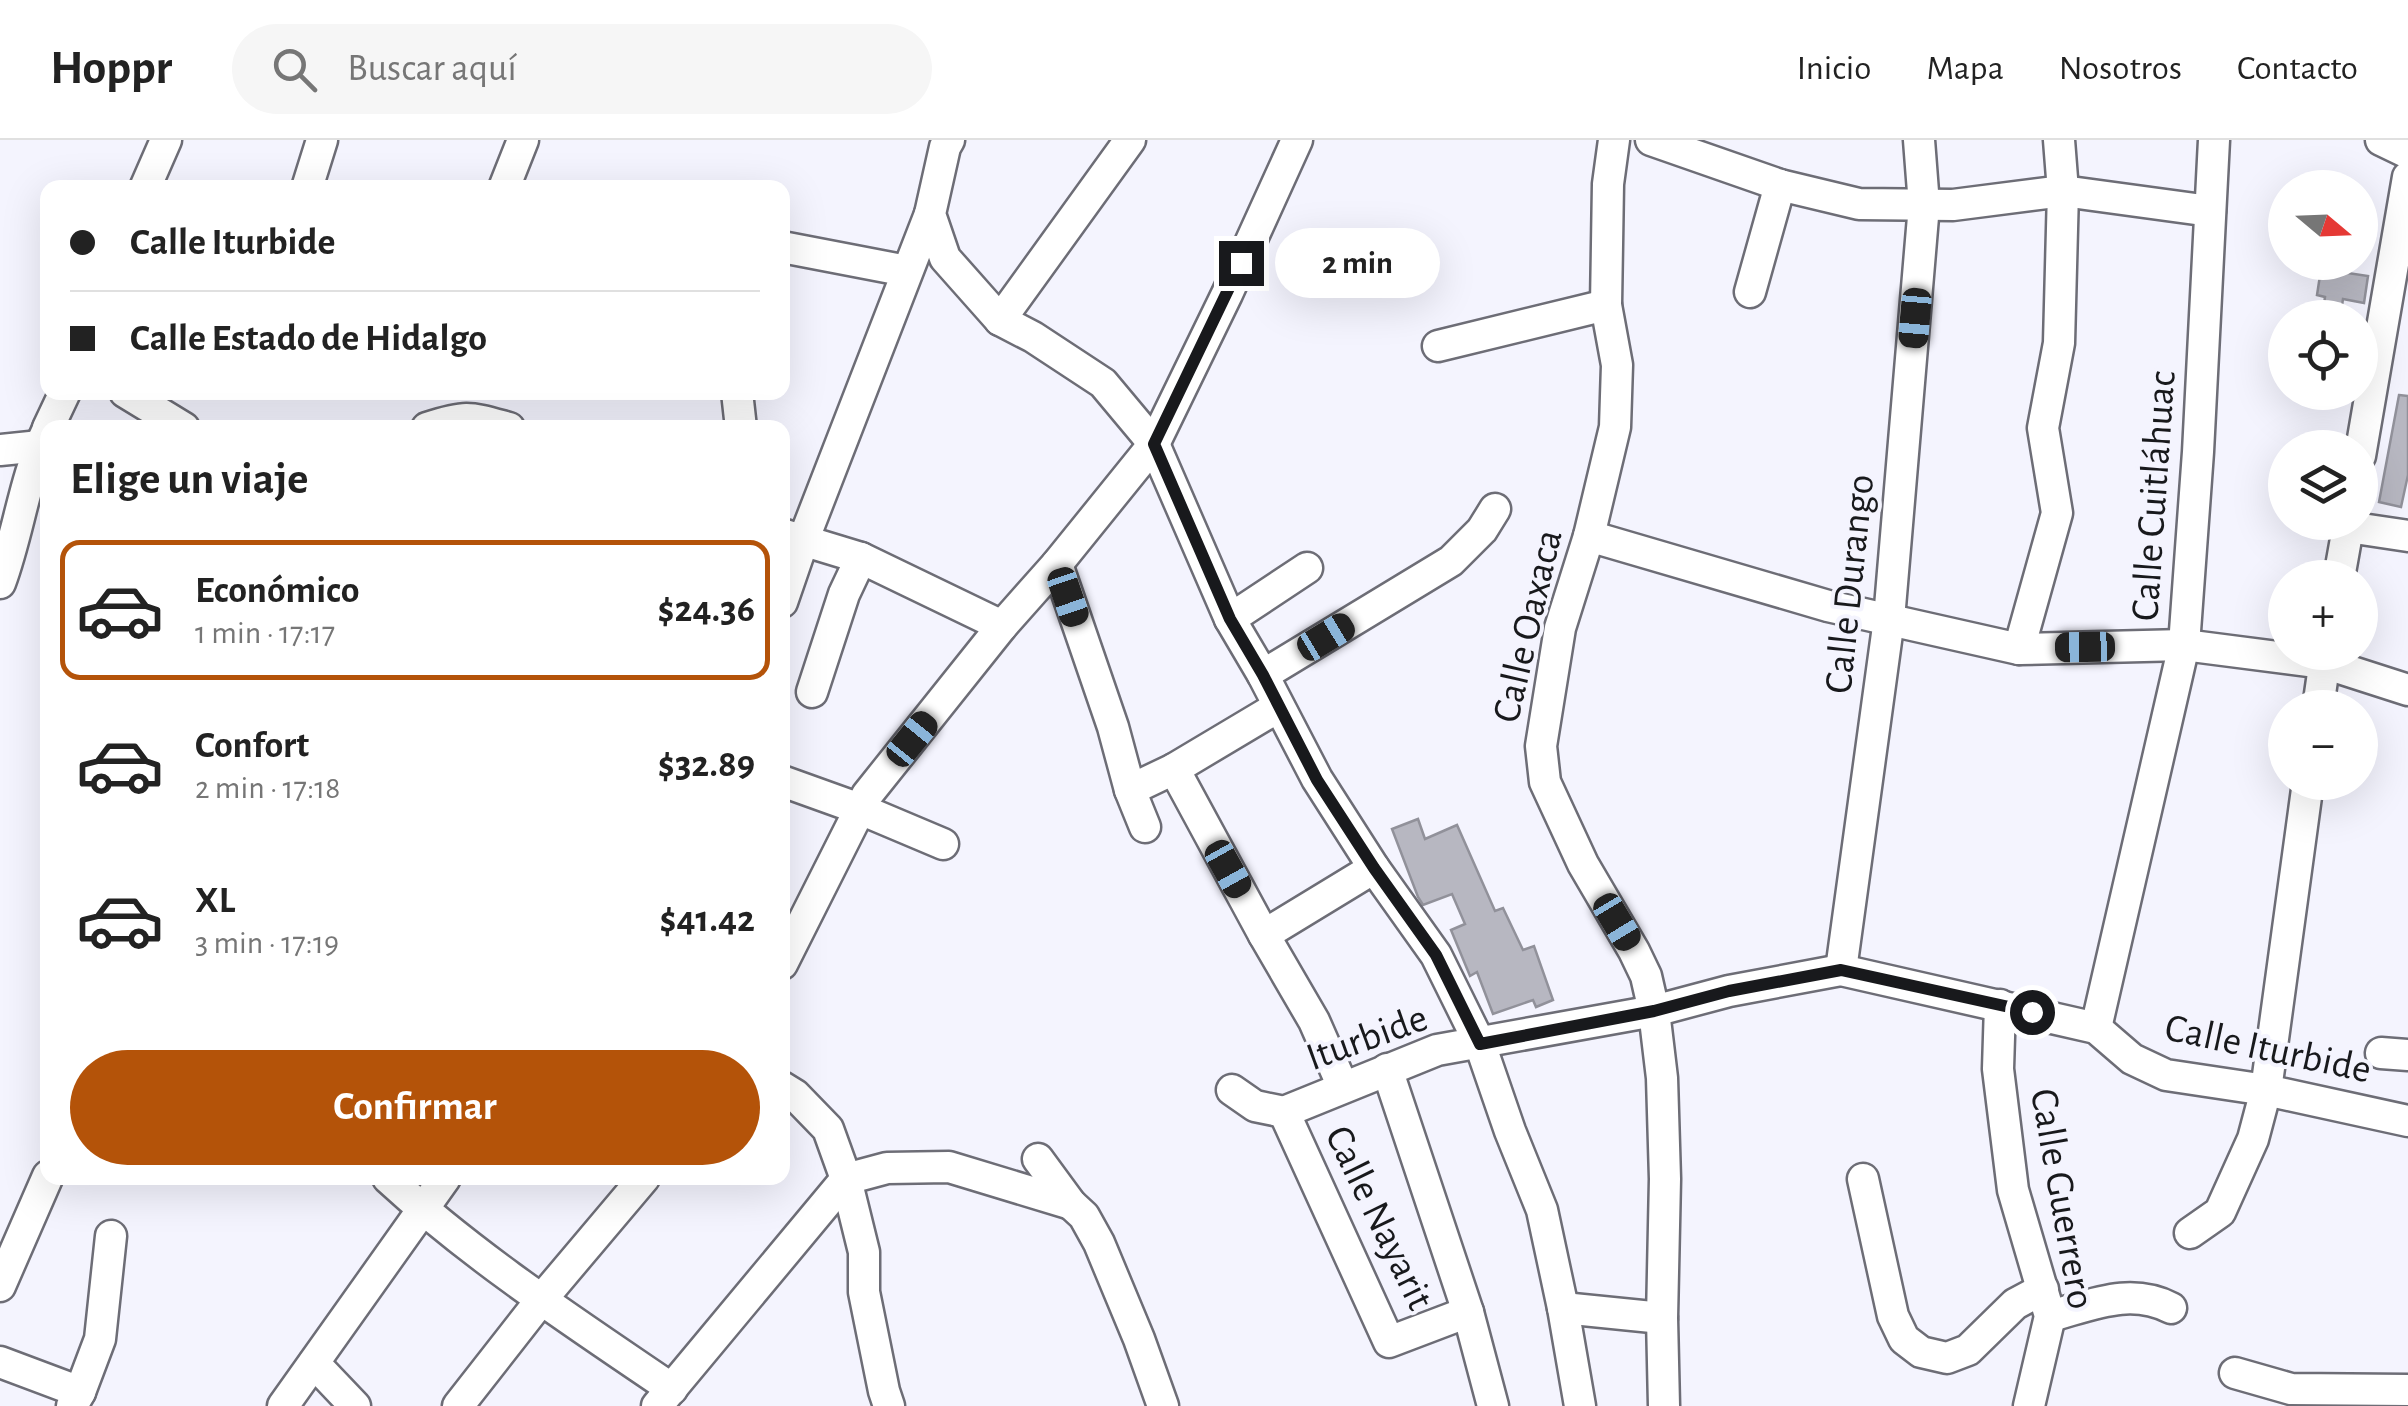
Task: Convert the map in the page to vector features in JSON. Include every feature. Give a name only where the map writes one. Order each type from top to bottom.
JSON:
[{"type":"street","points":[[148,180],[166,140]]},
{"type":"street","points":[[310,180],[322,140]]},
{"type":"street","points":[[507,180],[523,140]]},
{"type":"street","points":[[949,140],[930,214],[793,538],[861,558],[1002,626]]},
{"type":"street","points":[[1000,320],[1130,140]]},
{"type":"street","points":[[790,948],[867,795],[1154,444],[1297,140]]},
{"type":"street","name":"Calle Oaxaca","points":[[1614,140],[1608,184],[1606,305],[1616,365],[1615,427],[1589,536],[1560,628],[1541,746],[1545,782],[1583,864],[1646,976],[1654,1011],[1662,1078],[1665,1179],[1664,1406]]},
{"type":"street","points":[[1650,140],[1780,185],[1858,204],[1953,205],[2062,191],[2210,212]]},
{"type":"street","name":"Calle Durango","points":[[1841,970],[1890,619],[1924,205],[1919,140]]},
{"type":"street","points":[[2020,649],[2057,514],[2043,428],[2059,343],[2060,140]]},
{"type":"street","name":"Calle Cuitláhuac","points":[[2096,1028],[2184,645],[2214,140]]},
{"type":"street","points":[[2381,140],[2408,154]]},
{"type":"street","points":[[2364,430],[2408,176]]},
{"type":"street","points":[[1750,292],[1780,185]]},
{"type":"street","points":[[930,214],[945,258],[1000,320],[1034,336],[1103,383],[1154,444],[1230,619],[1317,780],[1436,955],[1480,1044],[1542,1210],[1580,1406]]},
{"type":"street","points":[[790,249],[906,271]]},
{"type":"street","points":[[1438,346],[1606,305]]},
{"type":"street","points":[[138,400],[171,420]]},
{"type":"street","points":[[452,420],[479,420]]},
{"type":"street","points":[[0,450],[40,436]]},
{"type":"street","points":[[0,583],[12,550],[26,484],[40,447]]},
{"type":"street","points":[[1263,675],[1451,561],[1482,530],[1496,509]]},
{"type":"street","points":[[2378,530],[2408,536]]},
{"type":"street","points":[[1589,536],[1828,606],[2020,649],[2184,645],[2268,653]]},
{"type":"street","points":[[812,692],[844,594],[861,558]]},
{"type":"street","points":[[1057,564],[1145,827]]},
{"type":"street","points":[[1230,619],[1307,568]]},
{"type":"street","points":[[2356,670],[2408,690]]},
{"type":"street","points":[[1130,790],[1174,769],[1278,707]]},
{"type":"street","points":[[1174,769],[1314,1021],[1344,1087]]},
{"type":"street","points":[[790,784],[860,808],[943,844]]},
{"type":"street","points":[[2190,1233],[2220,1212],[2253,1138],[2266,1090],[2306,800]]},
{"type":"street","points":[[1264,935],[1374,868]]},
{"type":"street","name":"Calle Iturbide","points":[[1654,1011],[1729,991],[1841,970],[2096,1028],[2132,1059],[2166,1075],[2266,1090],[2408,1121]]},
{"type":"street","name":"Calle Guerrero","points":[[2000,1005],[1998,1069],[2014,1190],[2047,1302],[2029,1406]]},
{"type":"street","name":"Iturbide","points":[[1232,1090],[1255,1106],[1284,1112],[1437,1050],[1654,1011]]},
{"type":"street","name":"Calle Nayarit","points":[[1387,1069],[1468,1312],[1494,1406]]},
{"type":"street","points":[[790,1092],[828,1128],[846,1179],[864,1252],[864,1292],[880,1401]]},
{"type":"street","name":"Calle Nayarit","points":[[1284,1112],[1389,1342],[1468,1312]]},
{"type":"street","points":[[1038,1158],[1084,1216],[1099,1243],[1163,1406]]},
{"type":"street","points":[[396,1185],[665,1397],[846,1179],[887,1168],[949,1168],[1071,1204]]},
{"type":"street","points":[[1862,1178],[1892,1316],[1904,1340],[1920,1352],[1947,1358],[1968,1350],[2015,1304],[2128,1296],[2154,1300],[2171,1308]]},
{"type":"street","points":[[0,1286],[44,1185]]},
{"type":"street","points":[[282,1406],[440,1185]]},
{"type":"street","points":[[458,1406],[638,1185]]},
{"type":"street","points":[[0,1362],[76,1399],[100,1339],[111,1236]]},
{"type":"street","points":[[1563,1308],[1662,1318]]},
{"type":"street","points":[[314,1364],[355,1406]]},
{"type":"street","points":[[2235,1374],[2291,1389],[2408,1390]]},
{"type":"building","points":[[2319,280],[2367,280],[2364,300],[2325,300],[2317,295]]},
{"type":"building","points":[[2399,395],[2408,396],[2408,475],[2401,507],[2379,502]]},
{"type":"building","points":[[1418,819],[1425,839],[1457,825],[1495,911],[1503,908],[1523,950],[1534,946],[1553,1000],[1536,1007],[1533,1000],[1493,1014],[1477,972],[1470,976],[1451,930],[1465,924],[1452,894],[1423,905],[1418,897],[1392,829]]},
{"type":"route","points":[[1241,263],[1154,444],[1230,619],[1317,780],[1436,955],[1480,1044],[1841,970],[2032,1012]]}]
